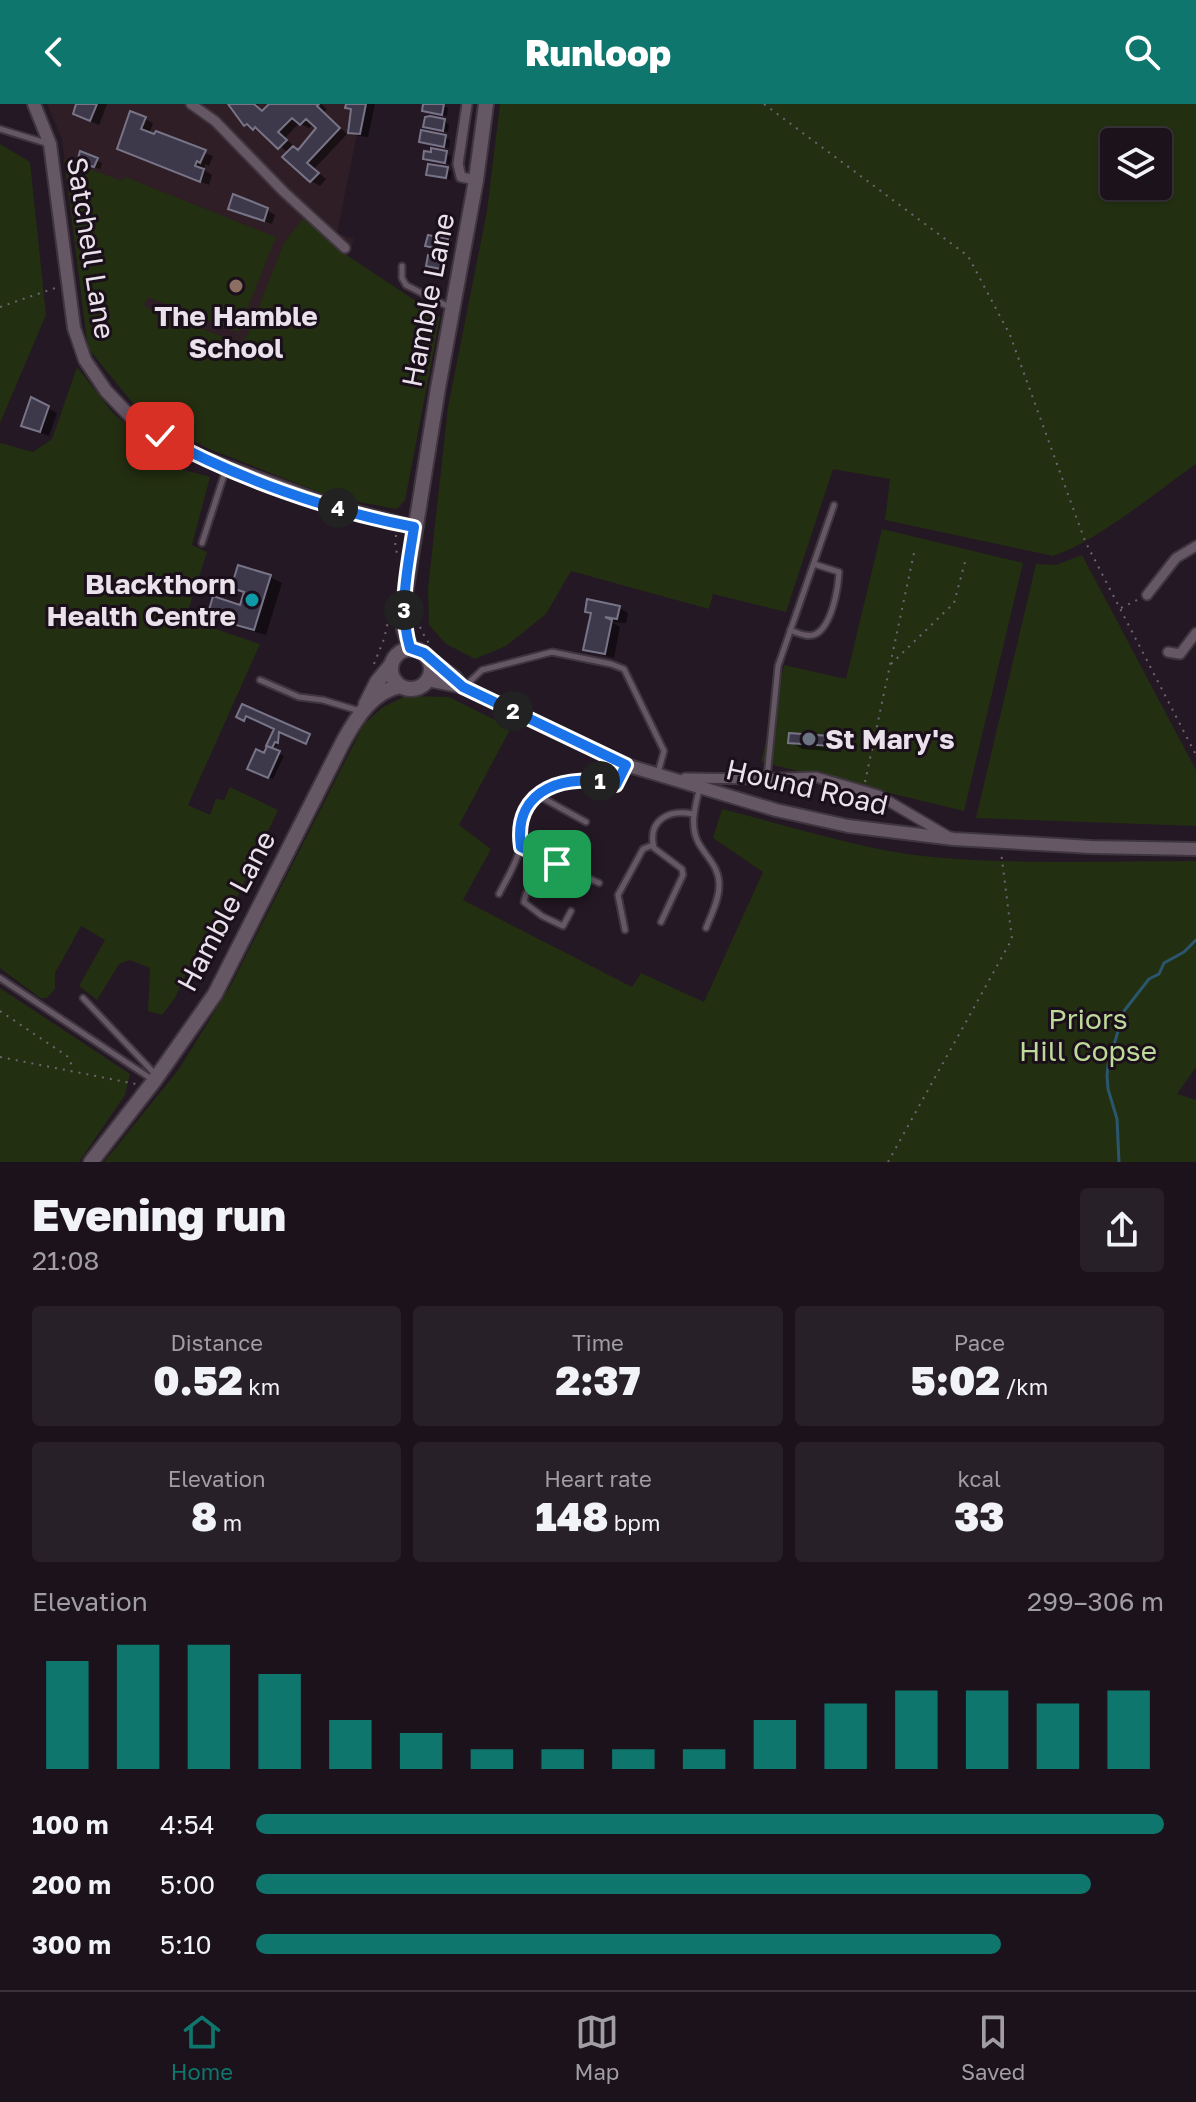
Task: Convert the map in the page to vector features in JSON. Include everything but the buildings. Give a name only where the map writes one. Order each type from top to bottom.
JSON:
[{"type":"main road","name":"Hamble Lane","points":[[410,648],[404,629],[404,600],[414,527],[476,180],[486,104]]},
{"type":"main road","points":[[364,708],[392,687],[399,691],[427,685],[431,672],[428,658],[417,649],[410,648],[395,655],[391,665],[399,691]]},
{"type":"main road","name":"Hamble Lane","points":[[91,1162],[215,994],[377,682],[391,665]]},
{"type":"street","name":"Satchell Lane","points":[[34,104],[50,144],[74,328],[85,360],[106,391],[130,416],[160,436],[226,469],[330,505],[414,527]]},
{"type":"street","points":[[467,104],[458,164],[461,177],[476,180]]},
{"type":"street","points":[[195,105],[345,248]]},
{"type":"street","points":[[1147,595],[1176,558],[1196,546]]},
{"type":"street","points":[[1178,666],[1180,654],[1196,633]]},
{"type":"street","points":[[1168,652],[1180,654]]},
{"type":"street","points":[[428,658],[455,677],[463,687]]},
{"type":"street","name":"Hound Road","points":[[427,685],[463,687],[626,765],[776,810],[848,826],[954,839],[1196,849]]},
{"type":"street","points":[[662,775],[706,780],[816,777],[878,795],[954,839]]},
{"type":"lane","points":[[0,129],[50,144]]},
{"type":"lane","points":[[402,266],[402,278],[406,285],[452,309]]},
{"type":"lane","points":[[202,543],[226,469]]},
{"type":"lane","points":[[767,778],[778,666],[834,505]]},
{"type":"lane","points":[[790,630],[806,635],[816,634],[827,622],[839,572],[814,564]]},
{"type":"lane","points":[[463,687],[482,670],[552,652],[624,669],[664,751],[662,775]]},
{"type":"lane","points":[[260,680],[299,697],[364,708]]},
{"type":"lane","points":[[499,894],[521,847],[521,821],[539,796],[549,786],[569,780],[595,780],[616,785],[626,765]]},
{"type":"lane","points":[[700,786],[693,814],[698,842],[710,857],[719,887],[706,928]]},
{"type":"lane","points":[[539,796],[586,822]]},
{"type":"lane","points":[[661,922],[683,875],[682,869],[653,845],[655,827],[662,818],[680,811],[693,814]]},
{"type":"lane","points":[[625,930],[618,895],[643,849],[653,845]]},
{"type":"lane","points":[[521,847],[599,883]]},
{"type":"lane","points":[[546,859],[524,902],[542,916],[563,926],[571,911]]},
{"type":"lane","points":[[0,978],[151,1080]]},
{"type":"lane","points":[[83,998],[151,1080]]},
{"type":"path","points":[[764,104],[968,256],[1010,335],[1085,541],[1196,755]]},
{"type":"path","points":[[0,307],[67,284]]},
{"type":"path","points":[[396,538],[399,561]]},
{"type":"path","points":[[864,789],[914,553]]},
{"type":"path","points":[[890,665],[954,603],[965,562]]},
{"type":"path","points":[[1120,609],[1147,595]]},
{"type":"path","points":[[371,671],[390,613]]},
{"type":"path","points":[[399,691],[427,685]]},
{"type":"path","points":[[888,1162],[1012,939],[1001,849]]},
{"type":"path","points":[[0,1011],[67,1056],[74,1071]]},
{"type":"path","points":[[0,1057],[74,1071],[151,1080]]},
{"type":"shaded area","name":"The Hamble School","points":[[47,104],[363,104],[337,233],[354,239],[348,256],[440,317],[405,500],[400,507],[396,509],[329,496],[207,448],[140,412],[88,348],[62,139]]},
{"type":"green space","points":[[500,104],[1196,104],[1196,464],[1107,528],[1053,556],[885,520],[890,479],[833,469],[786,612],[713,594],[709,609],[571,571],[546,614],[506,646],[475,659],[446,644],[429,625],[428,589],[448,407],[487,211]]},
{"type":"green space","points":[[0,144],[30,162],[46,315],[0,423]]},
{"type":"green space","name":"The Hamble School","points":[[64,159],[122,181],[125,177],[276,237],[238,332],[148,297],[144,306],[241,344],[248,334],[284,243],[303,219],[348,256],[440,317],[405,500],[396,509],[329,496],[207,448],[140,412],[88,348]]},
{"type":"green space","points":[[77,367],[113,413],[177,468],[210,477],[192,545],[207,552],[188,611],[210,627],[260,644],[188,805],[210,815],[216,799],[224,800],[230,787],[278,810],[215,945],[202,940],[175,998],[162,1015],[148,1011],[150,968],[130,960],[119,964],[97,1000],[79,986],[105,940],[81,926],[55,973],[55,989],[47,998],[40,998],[0,968],[0,443],[33,452],[52,439]]},
{"type":"green space","points":[[882,529],[1023,563],[964,811],[761,762],[784,665],[846,679]]},
{"type":"green space","points":[[1082,555],[1196,770],[1196,826],[976,818],[1036,564],[1056,565]]},
{"type":"green space","name":"Priors Hill Copse","points":[[406,696],[449,697],[511,728],[459,825],[491,849],[463,900],[632,987],[641,973],[704,1002],[763,872],[713,838],[722,809],[853,843],[932,857],[1031,862],[1196,861],[1196,1067],[1177,1094],[1196,1100],[1196,1162],[104,1162],[179,1069],[231,985],[364,724],[383,707]]},
{"type":"green space","points":[[0,988],[130,1074],[125,1095],[79,1162],[0,1162]]},
{"type":"waterway","points":[[1119,1162],[1117,1119],[1107,1076],[1124,1011],[1149,979],[1159,974],[1164,963],[1184,952],[1196,940]]},
{"type":"place","name":"The Hamble School","points":[[236,286]]},
{"type":"place","name":"Blackthorn Health Centre","points":[[252,600]]},
{"type":"place","name":"St Mary's","points":[[809,739]]},
{"type":"route","points":[[160,436],[226,469],[265,483],[330,505],[414,527],[404,600],[404,629],[410,648],[424,653],[463,687],[626,765],[616,785],[595,780],[569,780],[549,786],[529,806],[521,821],[521,847],[557,864]]}]
